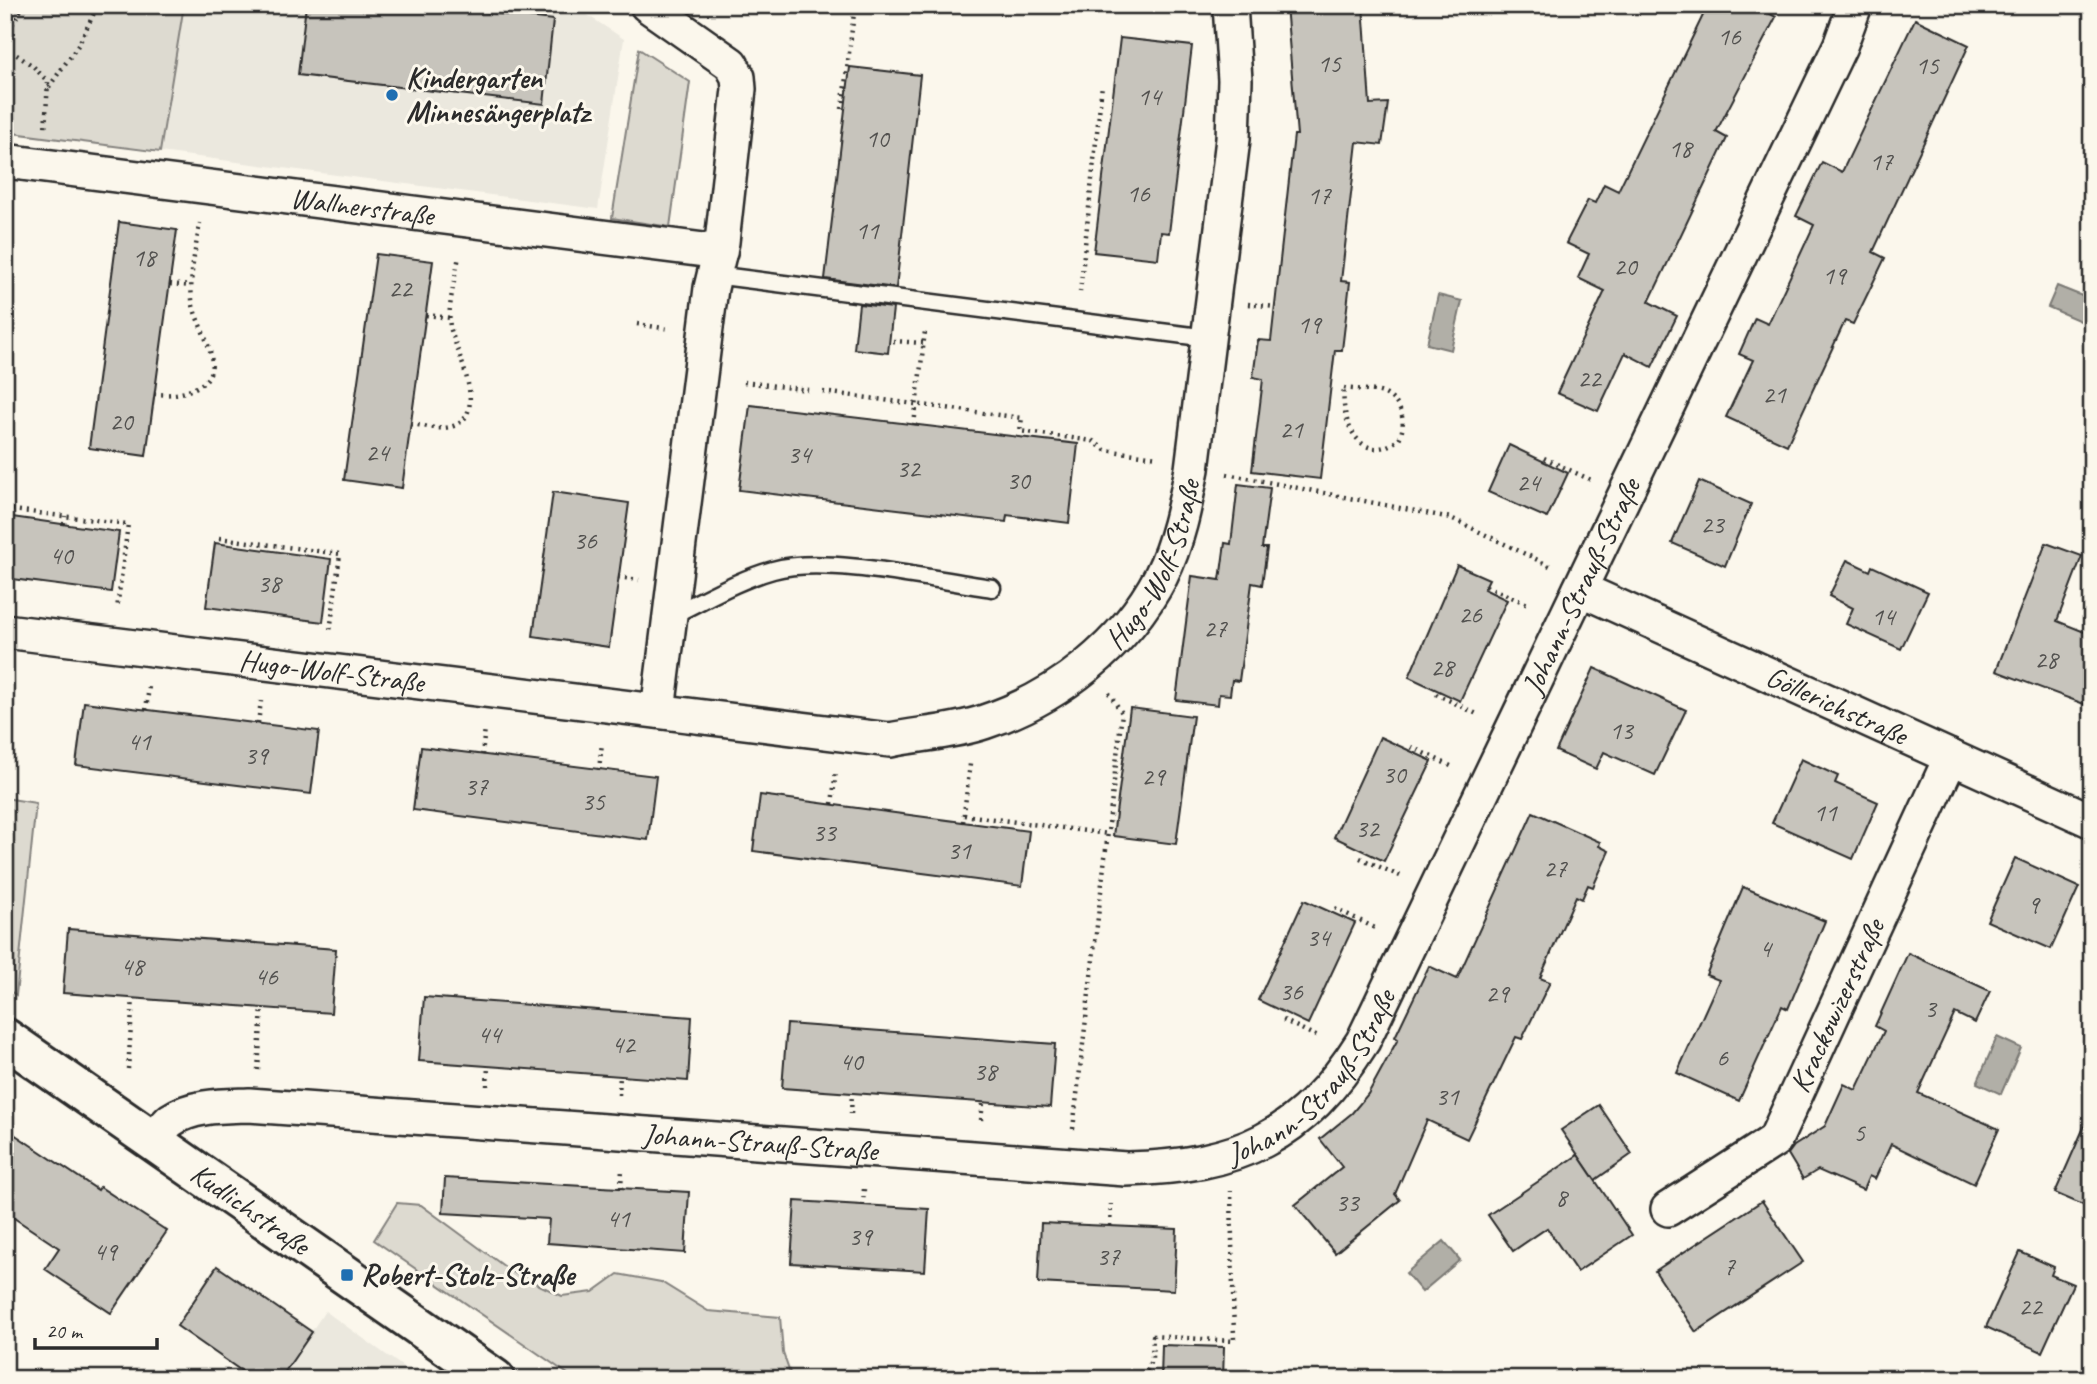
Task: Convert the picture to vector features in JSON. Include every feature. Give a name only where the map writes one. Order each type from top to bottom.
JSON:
[{"type":"street","points":[[647,5],[731,64],[738,77],[737,119],[658,711]]},
{"type":"street","name":"Hugo-Wolf-Straße","points":[[5,631],[890,740],[983,723],[1029,704],[1062,685],[1094,661],[1130,621],[1161,576],[1182,522],[1233,139],[1235,80],[1230,5]]},
{"type":"street","name":"Johann-Strauß-Straße","points":[[154,1142],[170,1120],[210,1107],[249,1105],[1126,1169],[1208,1162],[1249,1148],[1282,1132],[1314,1105],[1342,1075],[1363,1041],[1840,46],[1855,5]]},
{"type":"street","name":"Wallnerstraße","points":[[5,161],[717,263]]},
{"type":"street","name":"Göllerichstraße","points":[[1580,589],[2092,821]]},
{"type":"street","name":"Krackowizerstraße","points":[[1668,1209],[1775,1140],[1951,757]]},
{"type":"street","name":"Kudlichstraße","points":[[5,1038],[495,1379]]},
{"type":"lane","points":[[717,263],[928,302],[1208,338]]},
{"type":"lane","points":[[670,616],[746,579],[775,569],[807,564],[992,588]]},
{"type":"path","points":[[5,36],[24,5]]},
{"type":"path","points":[[49,87],[79,44],[98,5]]},
{"type":"path","points":[[842,109],[855,5]]},
{"type":"path","points":[[5,47],[45,76],[49,87],[44,143]]},
{"type":"path","points":[[1076,321],[1102,85]]},
{"type":"path","points":[[154,394],[188,392],[203,384],[211,373],[212,356],[192,303],[191,286],[200,221]]},
{"type":"path","points":[[411,424],[443,428],[456,424],[466,414],[471,398],[450,318],[459,254]]},
{"type":"path","points":[[170,284],[191,286]]},
{"type":"path","points":[[914,425],[928,302]]},
{"type":"path","points":[[1237,303],[1275,307]]},
{"type":"path","points":[[426,315],[450,318]]},
{"type":"path","points":[[637,324],[672,329]]},
{"type":"path","points":[[893,341],[923,343]]},
{"type":"path","points":[[744,382],[808,390]]},
{"type":"path","points":[[1344,388],[1384,394],[1399,408],[1404,430],[1399,439],[1390,446],[1370,446],[1359,441],[1344,419],[1344,388]]},
{"type":"path","points":[[823,393],[1022,418],[1020,434],[1093,441],[1105,450],[1166,458]]},
{"type":"path","points":[[1544,458],[1592,481]]},
{"type":"path","points":[[1216,472],[1451,518],[1552,567]]},
{"type":"path","points":[[5,509],[128,524],[118,598]]},
{"type":"path","points":[[64,524],[65,516]]},
{"type":"path","points":[[219,538],[278,548],[340,554],[331,626]]},
{"type":"path","points":[[1486,586],[1530,605]]},
{"type":"path","points":[[146,710],[148,688]]},
{"type":"path","points":[[1436,694],[1463,708]]},
{"type":"path","points":[[1071,1142],[1122,713],[1118,704]]},
{"type":"path","points":[[258,723],[260,708]]},
{"type":"path","points":[[482,755],[485,734]]},
{"type":"path","points":[[599,770],[602,743]]},
{"type":"path","points":[[1411,747],[1456,768]]},
{"type":"path","points":[[963,822],[969,772]]},
{"type":"path","points":[[832,804],[836,773]]},
{"type":"path","points":[[964,815],[1108,834]]},
{"type":"path","points":[[1360,858],[1395,874]]},
{"type":"path","points":[[1335,908],[1380,930]]},
{"type":"path","points":[[128,1069],[133,998]]},
{"type":"path","points":[[258,1077],[262,1007]]},
{"type":"path","points":[[1283,1020],[1324,1040]]},
{"type":"path","points":[[487,1074],[488,1066]]},
{"type":"path","points":[[619,1088],[620,1076]]},
{"type":"path","points":[[852,1093],[852,1105]]},
{"type":"path","points":[[982,1112],[983,1103]]},
{"type":"path","points":[[1031,1379],[1040,1372],[1133,1376],[1147,1370],[1152,1358],[1153,1336],[1234,1340],[1231,1183]]},
{"type":"path","points":[[1110,1226],[1112,1192]]},
{"type":"shaded area","points":[[5,5],[184,5],[160,152],[5,132]]},
{"type":"shaded area","name":"Kindergarten Minnesängerplatz","points":[[184,5],[572,5],[624,39],[598,209],[160,152]]},
{"type":"shaded area","points":[[639,49],[690,82],[670,227],[612,218]]},
{"type":"shaded area","points":[[2057,286],[2092,300],[2092,326],[2048,307]]},
{"type":"shaded area","points":[[1438,295],[1462,301],[1451,350],[1427,344]]},
{"type":"shaded area","points":[[5,798],[36,803],[16,995],[5,988]]},
{"type":"shaded area","points":[[1997,1037],[2021,1048],[2001,1094],[1977,1083]]},
{"type":"shaded area","points":[[397,1203],[421,1205],[512,1272],[562,1296],[593,1292],[618,1274],[661,1282],[708,1311],[780,1317],[783,1353],[792,1379],[575,1379],[374,1240]]},
{"type":"shaded area","points":[[1444,1241],[1460,1260],[1422,1292],[1406,1273]]},
{"type":"shaded area","points":[[325,1311],[420,1379],[280,1379]]},
{"type":"building","points":[[306,5],[425,5],[553,20],[544,104],[298,75]]},
{"type":"building","points":[[1286,5],[1363,5],[1370,104],[1388,103],[1382,145],[1357,142],[1341,281],[1350,282],[1342,350],[1335,350],[1320,479],[1252,471],[1263,379],[1253,377],[1258,340],[1271,341],[1294,135],[1297,135]]},
{"type":"building","points":[[1708,5],[1754,5],[1776,17],[1716,132],[1727,138],[1649,302],[1677,316],[1652,367],[1625,353],[1598,411],[1557,393],[1605,291],[1578,278],[1589,254],[1566,243],[1588,200],[1595,203],[1604,184],[1618,191]]},
{"type":"building","points":[[1915,19],[1969,45],[1873,252],[1885,258],[1853,324],[1845,321],[1787,445],[1726,417],[1753,360],[1739,354],[1755,318],[1768,324],[1814,225],[1796,216],[1822,162],[1842,172]]},
{"type":"building","points":[[1120,38],[1192,46],[1169,233],[1161,232],[1158,259],[1094,252]]},
{"type":"building","points":[[850,67],[920,75],[896,288],[825,279]]},
{"type":"building","points":[[119,222],[177,230],[146,456],[89,448]]},
{"type":"building","points":[[376,254],[433,261],[402,488],[344,480]]},
{"type":"building","points":[[859,304],[893,308],[888,353],[854,349]]},
{"type":"building","points":[[750,405],[1078,444],[1069,523],[1007,515],[1006,522],[739,490]]},
{"type":"building","points":[[1509,445],[1568,473],[1547,518],[1488,492]]},
{"type":"building","points":[[1699,481],[1751,504],[1725,566],[1672,543]]},
{"type":"building","points":[[1238,484],[1270,488],[1262,548],[1267,548],[1262,585],[1252,583],[1239,681],[1232,680],[1230,695],[1219,694],[1218,705],[1176,700],[1192,576],[1220,580],[1225,543],[1231,544]]},
{"type":"building","points":[[553,492],[629,503],[609,647],[533,636]]},
{"type":"building","points":[[5,516],[119,532],[111,592],[5,578]]},
{"type":"building","points":[[215,543],[331,559],[323,622],[206,607]]},
{"type":"building","points":[[2046,543],[2082,556],[2057,621],[2092,635],[2092,707],[1996,671]]},
{"type":"building","points":[[1847,560],[1870,571],[1872,566],[1928,592],[1901,649],[1846,624],[1853,608],[1829,596]]},
{"type":"building","points":[[1457,565],[1489,579],[1484,589],[1507,600],[1460,701],[1409,677]]},
{"type":"building","points":[[1594,668],[1686,710],[1655,775],[1604,752],[1596,769],[1556,751]]},
{"type":"building","points":[[84,702],[319,731],[311,794],[76,765]]},
{"type":"building","points":[[1130,708],[1193,716],[1176,844],[1113,836]]},
{"type":"building","points":[[1380,737],[1432,761],[1384,861],[1334,837]]},
{"type":"building","points":[[421,747],[656,776],[648,840],[413,810]]},
{"type":"building","points":[[1801,759],[1838,776],[1835,783],[1878,802],[1853,859],[1772,823]]},
{"type":"building","points":[[760,795],[1029,831],[1022,886],[753,851]]},
{"type":"building","points":[[1533,812],[1600,842],[1599,846],[1609,851],[1593,887],[1588,885],[1582,899],[1576,896],[1540,978],[1550,982],[1522,1039],[1516,1037],[1467,1139],[1427,1120],[1395,1194],[1400,1200],[1335,1253],[1295,1205],[1342,1167],[1320,1139],[1352,1113],[1368,1094],[1398,1039],[1395,1037],[1429,966],[1457,979]]},
{"type":"building","points":[[2015,858],[2079,887],[2051,949],[1987,921]]},
{"type":"building","points":[[1743,887],[1825,921],[1788,1009],[1782,1006],[1739,1101],[1677,1073],[1719,980],[1706,975]]},
{"type":"building","points":[[1304,900],[1355,923],[1308,1024],[1258,1000]]},
{"type":"building","points":[[68,929],[336,949],[331,1013],[63,993]]},
{"type":"building","points":[[1908,953],[1990,991],[1975,1023],[1955,1013],[1918,1093],[1999,1129],[1974,1184],[1891,1144],[1875,1179],[1869,1176],[1863,1190],[1818,1170],[1803,1179],[1788,1154],[1794,1146],[1825,1126],[1844,1084],[1856,1090],[1884,1031],[1875,1026]]},
{"type":"building","points":[[424,997],[692,1017],[688,1081],[419,1061]]},
{"type":"building","points":[[787,1024],[1055,1044],[1050,1107],[782,1088]]},
{"type":"building","points":[[1599,1105],[1632,1154],[1595,1180],[1561,1130]]},
{"type":"building","points":[[2092,1109],[2092,1209],[2055,1193]]},
{"type":"building","points":[[5,1128],[98,1190],[100,1187],[167,1231],[111,1313],[45,1269],[59,1248],[5,1212]]},
{"type":"building","points":[[1578,1155],[1632,1235],[1577,1272],[1547,1228],[1513,1251],[1488,1215]]},
{"type":"building","points":[[445,1178],[689,1192],[685,1253],[547,1243],[549,1219],[443,1213]]},
{"type":"building","points":[[795,1201],[929,1209],[925,1271],[791,1263]]},
{"type":"building","points":[[1762,1201],[1803,1262],[1696,1332],[1655,1271]]},
{"type":"building","points":[[1041,1223],[1177,1229],[1174,1290],[1038,1283]]},
{"type":"building","points":[[2020,1252],[2054,1267],[2051,1275],[2073,1284],[2042,1352],[1986,1327]]},
{"type":"building","points":[[217,1266],[312,1332],[280,1379],[253,1379],[177,1326]]},
{"type":"building","points":[[1162,1345],[1224,1347],[1223,1379],[1161,1379]]},
{"type":"place","name":"Kindergarten Minnesängerplatz","points":[[392,95]]},
{"type":"place","name":"Robert-Stolz-Straße","points":[[347,1275]]}]
